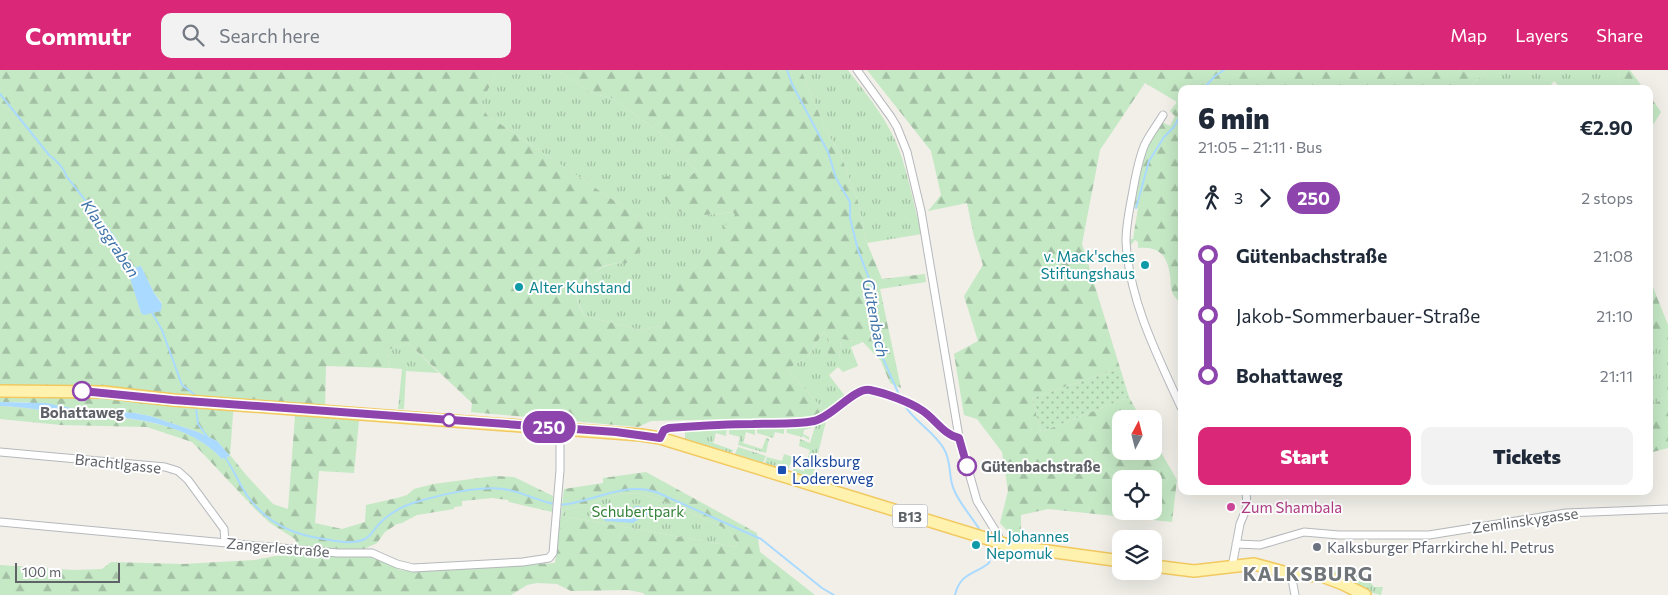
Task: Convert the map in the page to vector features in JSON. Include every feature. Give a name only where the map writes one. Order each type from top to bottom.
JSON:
[{"type":"main road","name":"B13","points":[[0,391],[104,392],[173,400],[641,435],[660,438],[997,543],[1112,560]]},
{"type":"main road","points":[[1162,567],[1194,571],[1243,564],[1258,565],[1343,584],[1365,595]]},
{"type":"main road","points":[[1320,579],[1351,595]]},
{"type":"street","points":[[857,70],[897,127],[912,169],[922,211],[959,438],[977,500],[998,535],[997,543]]},
{"type":"street","points":[[1163,115],[1142,152],[1134,182],[1126,240],[1132,283],[1141,313],[1163,369],[1178,401]]},
{"type":"street","points":[[660,438],[664,430],[669,428],[815,421],[826,417],[859,392],[868,389],[910,404],[927,414],[951,436],[959,438]]},
{"type":"street","name":"Zangerlestraße","points":[[0,522],[338,553],[367,552],[413,568],[523,562],[548,558],[552,556],[558,494],[560,428]]},
{"type":"street","name":"Brachtlgasse","points":[[0,452],[165,467],[178,471],[188,480],[224,530],[225,542]]},
{"type":"street","points":[[1232,567],[1240,524],[1247,507],[1246,495]]},
{"type":"street","name":"Zemlinskygasse","points":[[1236,544],[1260,545],[1304,532],[1333,535],[1428,535],[1566,512],[1668,509]]},
{"type":"street","points":[[1294,595],[1296,574]]},
{"type":"green space","points":[[0,70],[498,70],[481,103],[487,115],[637,216],[642,224],[641,247],[632,261],[604,266],[599,269],[581,283],[578,288],[577,298],[585,316],[642,330],[665,325],[665,310],[680,298],[672,283],[735,215],[733,212],[705,215],[676,211],[654,186],[657,180],[667,176],[682,182],[697,171],[659,132],[612,98],[594,94],[556,70],[801,70],[826,130],[841,156],[858,202],[867,243],[882,279],[925,274],[926,282],[880,289],[901,388],[890,383],[881,361],[863,342],[841,339],[839,361],[825,351],[830,342],[824,331],[808,356],[788,369],[824,411],[810,417],[651,421],[638,427],[471,412],[472,403],[408,343],[387,350],[389,368],[326,366],[325,408],[234,401],[230,455],[273,504],[288,509],[295,416],[359,420],[354,473],[319,471],[315,523],[342,529],[365,522],[366,505],[407,495],[414,489],[433,484],[495,476],[514,477],[553,496],[552,512],[509,502],[508,500],[492,498],[462,501],[462,506],[454,507],[454,509],[417,515],[397,524],[385,532],[377,543],[364,549],[343,551],[298,547],[295,539],[270,523],[256,510],[192,442],[147,427],[61,425],[0,419],[0,406],[84,416],[114,417],[158,424],[200,440],[222,459],[230,456],[217,441],[198,432],[135,413],[82,410],[25,402],[0,402]],"holes":[[[141,266],[154,293],[162,303],[141,313],[134,289]]]},
{"type":"green space","name":"Alter Kuhstand","points":[[498,70],[556,70],[594,94],[612,98],[659,132],[698,172],[682,183],[667,176],[705,215],[734,212],[735,215],[680,298],[665,325],[642,330],[585,316],[578,300],[578,285],[592,273],[602,268],[628,263],[642,225],[637,216],[487,115],[481,103]]},
{"type":"green space","points":[[801,70],[848,70],[870,99],[884,119],[900,152],[922,234],[867,243],[858,202],[841,156],[826,130]]},
{"type":"green space","points":[[867,70],[1487,70],[1472,85],[1178,85],[1178,301],[1171,287],[1167,262],[1161,253],[1157,250],[1138,248],[1138,242],[1135,240],[1130,246],[1129,239],[1133,239],[1138,208],[1133,207],[1143,156],[1162,122],[1170,126],[1175,116],[1170,111],[1177,102],[1145,83],[1100,150],[1082,244],[1120,368],[1032,398],[1041,432],[1129,397],[1136,410],[1112,410],[1112,460],[1162,460],[1162,454],[1177,480],[1172,522],[1153,520],[1162,520],[1162,470],[1112,470],[1112,516],[1048,509],[1021,515],[1021,537],[1014,538],[1000,523],[1008,491],[1002,452],[977,419],[964,415],[954,354],[978,341],[964,296],[983,265],[974,237],[967,203],[928,211],[941,195],[931,151]]},
{"type":"green space","points":[[1487,70],[1618,70],[1620,85],[1558,85],[1554,81],[1551,85],[1472,85]]},
{"type":"green space","points":[[1618,70],[1630,70],[1641,85],[1620,85]]},
{"type":"green space","points":[[1653,101],[1661,112],[1653,125]]},
{"type":"green space","points":[[1653,287],[1668,325],[1653,340]]},
{"type":"green space","points":[[1668,324],[1668,394],[1653,405],[1653,340]]},
{"type":"green space","points":[[824,331],[839,360],[841,339],[863,342],[851,347],[858,366],[843,372],[838,367],[829,375],[845,396],[824,411],[788,369],[808,356]]},
{"type":"green space","points":[[408,343],[439,373],[406,371],[404,409],[398,409],[402,369],[389,368],[387,350]]},
{"type":"green space","points":[[1120,368],[1129,397],[1041,432],[1032,398]]},
{"type":"green space","points":[[1668,394],[1668,448],[1653,452],[1653,405]]},
{"type":"green space","points":[[826,421],[812,478],[793,473],[793,468],[804,471],[810,450],[799,446],[800,439],[810,443],[816,423]]},
{"type":"green space","points":[[811,426],[811,428],[804,430],[803,434],[809,437],[809,440],[803,436],[787,433],[786,427]]},
{"type":"green space","points":[[757,427],[784,428],[784,434],[775,432],[773,438],[757,433]]},
{"type":"green space","points":[[727,428],[726,436],[716,433],[713,443],[733,450],[732,453],[685,439],[685,431]]},
{"type":"green space","points":[[729,428],[755,428],[755,435],[746,432],[743,443],[762,449],[766,438],[769,439],[766,453],[738,445],[740,437],[729,434]]},
{"type":"green space","points":[[738,447],[766,456],[763,463],[735,454]]},
{"type":"green space","points":[[784,454],[793,457],[788,470],[765,463],[767,457],[782,461]]},
{"type":"green space","points":[[646,472],[757,533],[760,552],[815,595],[645,595],[628,590],[571,591],[557,584],[537,583],[527,585],[511,595],[0,595],[0,565],[73,570],[102,569],[111,562],[183,564],[255,560],[297,553],[369,556],[384,560],[400,570],[413,571],[555,563],[564,489],[603,483],[603,478]],"holes":[[[623,493],[641,494],[668,503],[728,530],[736,541],[737,547],[562,516],[563,509],[577,507]]]},
{"type":"green space","name":"Schubertpark","points":[[623,493],[641,494],[668,503],[718,525],[728,530],[736,541],[737,547],[562,516],[563,509],[577,507]]},
{"type":"green space","points":[[1323,569],[1338,572],[1342,570],[1364,577],[1374,587],[1383,587],[1381,595],[1323,573]]},
{"type":"water","points":[[141,266],[154,293],[162,304],[161,311],[144,315],[141,313],[128,269]]},
{"type":"water","points":[[0,402],[45,403],[82,410],[135,413],[150,416],[198,432],[217,441],[230,456],[222,459],[200,441],[172,428],[158,424],[128,418],[84,416],[0,406]]},
{"type":"water","points":[[636,506],[643,507],[651,512],[633,523],[605,521],[603,517],[606,509],[613,509],[626,514]]},
{"type":"waterway","name":"Gütenbach","points":[[787,70],[792,84],[828,152],[836,178],[850,202],[850,218],[858,250],[872,286],[881,354],[900,397]]},
{"type":"waterway","points":[[1207,85],[1224,70]]},
{"type":"waterway","name":"Klausgraben","points":[[0,94],[49,155],[60,164],[67,177],[115,238],[118,248],[135,269]]},
{"type":"waterway","points":[[1136,208],[1149,161],[1178,120]]},
{"type":"waterway","name":"Klausgraben","points":[[151,311],[162,330],[182,385],[194,394],[195,398]]},
{"type":"waterway","name":"Gütenbach","points":[[903,403],[944,449],[948,459],[954,490],[981,532]]},
{"type":"waterway","name":"Klausgraben","points":[[196,407],[198,424],[209,439]]},
{"type":"waterway","points":[[224,456],[249,498],[256,507],[273,521],[292,531],[339,541],[355,542],[365,539],[378,525],[400,509],[422,500],[458,492],[493,488],[503,489],[554,504]]},
{"type":"waterway","points":[[559,505],[632,489],[656,492],[761,539],[822,588],[834,595]]},
{"type":"waterway","name":"Gütenbach","points":[[955,595],[960,582],[964,578],[989,563],[991,555],[987,543]]},
{"type":"bus line","name":"250","points":[[82,391],[173,400],[616,432],[660,438],[664,430],[669,428],[815,421],[826,417],[859,392],[868,389],[916,407],[927,414],[951,436],[959,438],[967,466]]},
{"type":"place","name":"v. Mack'sches Stiftungshaus","points":[[1145,265]]},
{"type":"place","name":"Alter Kuhstand","points":[[519,287]]},
{"type":"place","name":"Bohattaweg","points":[[82,391]]},
{"type":"place","name":"Gütenbachstraße","points":[[967,466]]},
{"type":"place","name":"Kalksburg Lodererweg","points":[[782,470]]},
{"type":"place","name":"Zum Shambala","points":[[1231,507]]},
{"type":"place","name":"Hl. Johannes Nepomuk","points":[[976,545]]},
{"type":"place","name":"Kalksburger Pfarrkirche hl. Petrus","points":[[1317,547]]},
{"type":"district","name":"KALKSBURG","points":[[1308,573]]}]
